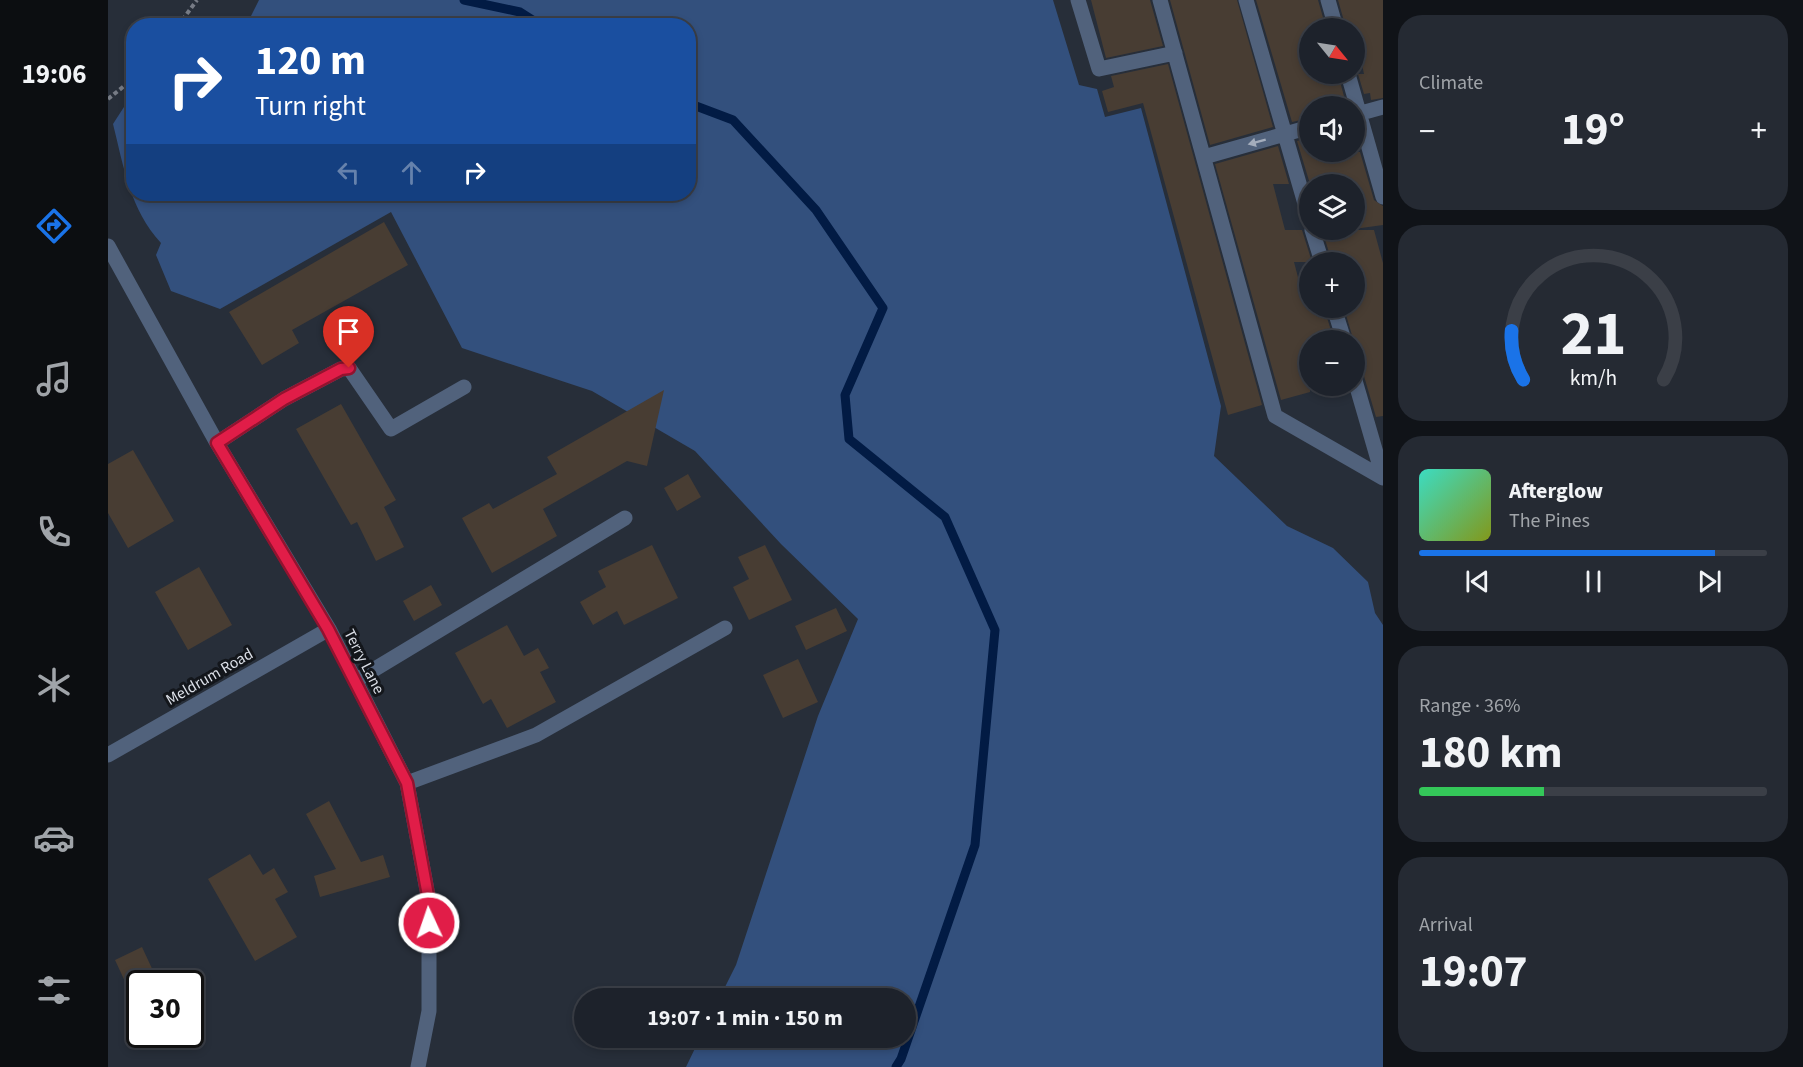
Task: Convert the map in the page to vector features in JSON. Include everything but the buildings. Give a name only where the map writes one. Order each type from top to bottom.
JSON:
[{"type":"street","points":[[1078,0],[1099,69],[1175,53]]},
{"type":"street","points":[[1160,0],[1275,416],[1383,477]]},
{"type":"street","points":[[1246,0],[1299,182]]},
{"type":"street","points":[[1328,0],[1333,18]]},
{"type":"street","points":[[1365,112],[1383,107]]},
{"type":"street","points":[[1204,157],[1299,131]]},
{"type":"street","points":[[1365,140],[1383,197]]},
{"type":"street","name":"Terry Lane","points":[[108,246],[217,443],[328,629],[407,783],[429,901],[429,1011],[418,1067]]},
{"type":"street","points":[[217,443],[284,399],[341,369],[349,368],[391,429],[464,387]]},
{"type":"street","points":[[1360,396],[1383,477]]},
{"type":"street","points":[[355,681],[625,518]]},
{"type":"street","points":[[407,783],[536,735],[725,628]]},
{"type":"street","name":"Meldrum Road","points":[[108,755],[328,629]]},
{"type":"path","points":[[184,18],[197,0]]},
{"type":"path","points":[[108,99],[126,84]]},
{"type":"shaded area","points":[[259,0],[1053,0],[1079,85],[1097,89],[1105,117],[1141,108],[1221,406],[1214,456],[1287,526],[1333,548],[1368,582],[1375,613],[1383,625],[1383,1067],[686,1067],[695,1048],[916,1048],[916,988],[724,988],[736,965],[818,716],[858,619],[781,544],[695,451],[592,391],[462,348],[391,212],[220,309],[171,291],[156,255],[161,243],[150,230],[135,201],[696,201],[696,18],[250,18]]},
{"type":"shaded area","points":[[126,104],[126,175],[113,124]]},
{"type":"waterway","points":[[464,0],[520,12],[529,18]]},
{"type":"waterway","points":[[696,106],[733,120],[816,210],[883,308],[845,395],[849,439],[945,517],[995,630],[975,845],[901,1059],[896,1067]]},
{"type":"route","points":[[349,368],[341,369],[284,399],[217,443],[328,629],[407,783],[429,901],[429,923]]}]
